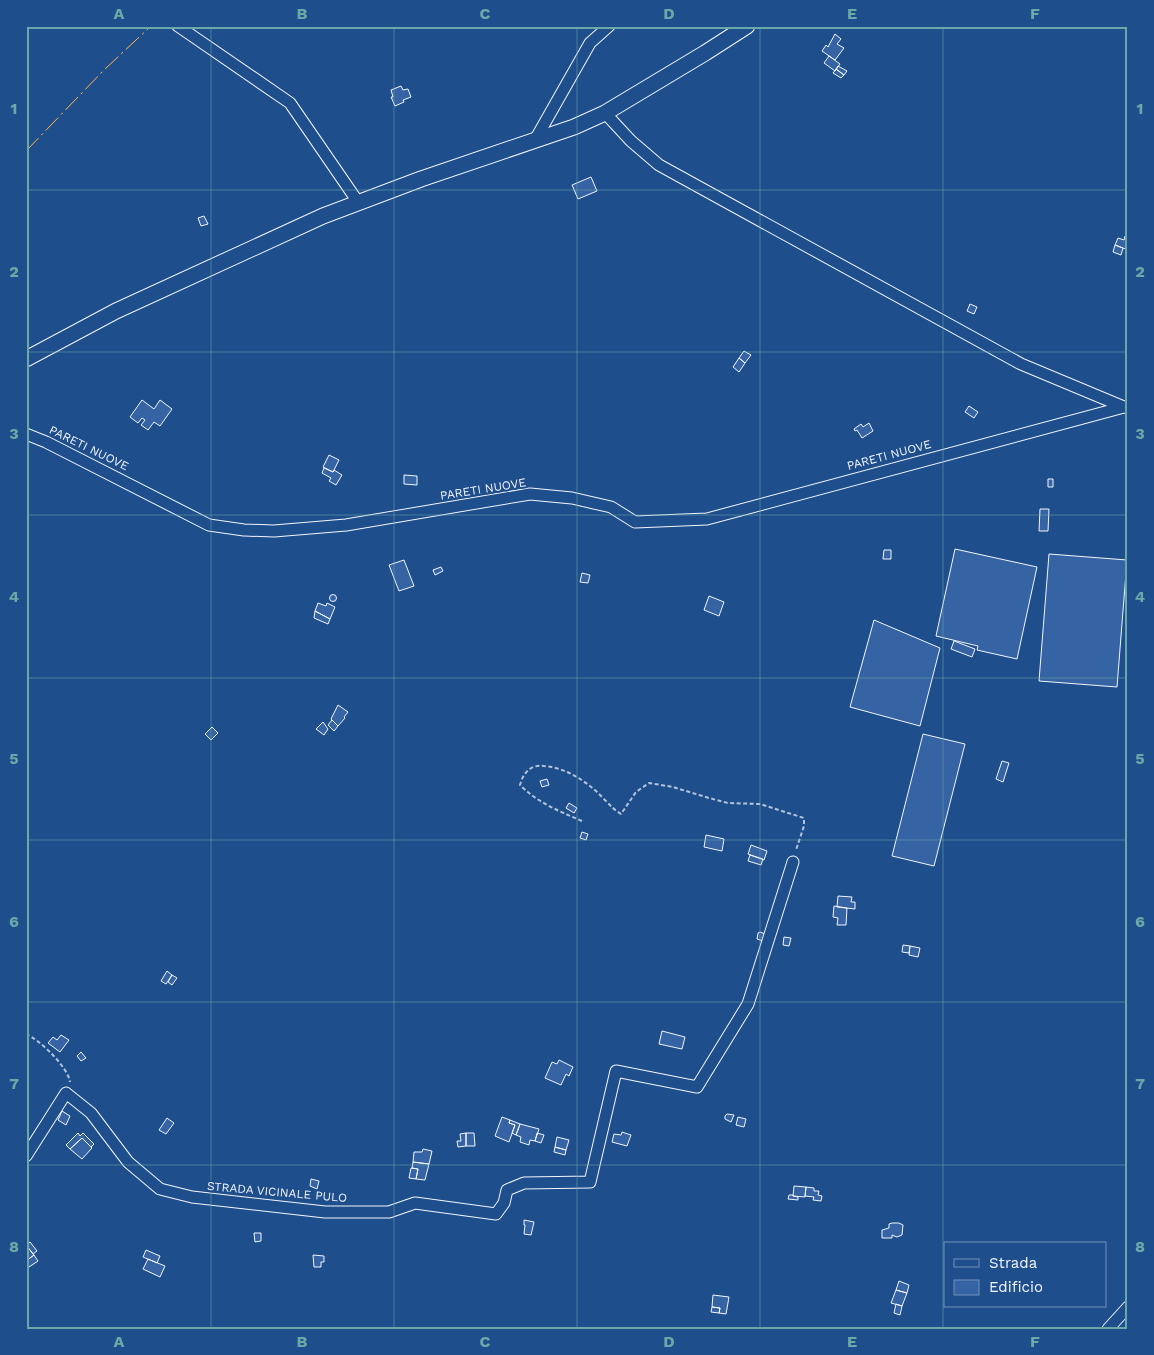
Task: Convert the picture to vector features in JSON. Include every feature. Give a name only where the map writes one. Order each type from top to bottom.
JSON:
[{"type":"main road","points":[[26,359],[116,311],[323,216],[421,179],[574,127],[605,114],[747,26]]},
{"type":"street","points":[[178,26],[290,103],[358,202]]},
{"type":"street","points":[[535,140],[590,44],[609,26]]},
{"type":"street","points":[[605,114],[659,165],[1021,364],[1126,407]]},
{"type":"street","name":"PARETI NUOVE","points":[[26,434],[72,455],[209,525],[244,530],[274,531],[346,525],[530,494],[572,498],[611,507],[635,522],[707,519],[1126,407]]},
{"type":"street","name":"STRADA VICINALE PULO","points":[[66,1093],[90,1113],[128,1162],[160,1189],[192,1197],[325,1212],[389,1212],[415,1203],[496,1214],[504,1203],[507,1190],[524,1183],[590,1182],[616,1070],[697,1086],[748,1004],[792,862]]},
{"type":"street","points":[[26,1156],[66,1093]]},
{"type":"street","points":[[1108,1329],[1128,1308]]},
{"type":"path","points":[[582,821],[549,807],[530,796],[520,785],[522,776],[530,768],[540,765],[565,770],[592,787],[612,809],[621,814],[636,792],[649,783],[673,787],[728,803],[760,804],[783,811],[804,818],[804,826],[792,862]]},
{"type":"path","points":[[26,1034],[32,1036],[62,1065],[69,1076],[71,1086],[66,1093]]},
{"type":"building","points":[[835,34],[841,39],[837,44],[844,48],[835,60],[822,51],[826,45],[828,47]]},
{"type":"building","points":[[829,56],[840,64],[835,71],[824,63]]},
{"type":"building","points":[[838,66],[847,71],[844,75],[836,69]]},
{"type":"building","points":[[836,69],[844,75],[841,78],[833,73]]},
{"type":"building","points":[[401,86],[403,90],[408,89],[411,97],[395,106],[391,97],[393,97],[391,90]]},
{"type":"building","points":[[591,177],[597,191],[578,199],[572,185]]},
{"type":"building","points":[[204,216],[208,224],[201,226],[198,218]]},
{"type":"building","points":[[1125,236],[1128,237],[1128,250],[1115,245],[1118,238],[1124,240]]},
{"type":"building","points":[[1115,245],[1123,248],[1121,255],[1113,252]]},
{"type":"building","points":[[970,304],[977,307],[974,314],[967,311]]},
{"type":"building","points":[[744,351],[751,355],[745,363],[739,358]]},
{"type":"building","points":[[739,358],[745,363],[739,372],[733,367]]},
{"type":"building","points":[[142,400],[154,409],[160,400],[172,409],[160,426],[154,422],[148,430],[141,425],[145,420],[142,418],[138,423],[130,417]]},
{"type":"building","points":[[969,406],[978,412],[974,418],[965,412]]},
{"type":"building","points":[[869,423],[873,431],[862,438],[857,430],[855,431],[854,429],[861,424],[863,427]]},
{"type":"building","points":[[329,455],[339,460],[333,472],[323,467]]},
{"type":"building","points":[[324,468],[333,472],[334,470],[342,475],[336,485],[329,481],[331,478],[322,473]]},
{"type":"building","points":[[404,475],[417,476],[417,485],[404,484]]},
{"type":"building","points":[[1048,479],[1053,479],[1053,487],[1048,487]]},
{"type":"building","points":[[1040,509],[1049,509],[1048,531],[1039,531]]},
{"type":"building","points":[[955,549],[1037,567],[1017,659],[977,650],[978,646],[936,636]]},
{"type":"building","points":[[884,550],[891,550],[891,559],[883,559]]},
{"type":"building","points":[[1049,554],[1127,560],[1117,687],[1039,681]]},
{"type":"building","points":[[404,560],[414,586],[399,591],[389,565]]},
{"type":"building","points":[[441,567],[443,571],[435,575],[433,570]]},
{"type":"building","points":[[582,573],[590,575],[588,583],[580,582]]},
{"type":"building","points":[[333,594],[337,598],[333,602],[329,598]]},
{"type":"building","points":[[709,596],[724,602],[719,616],[704,610]]},
{"type":"building","points":[[318,603],[326,606],[327,603],[335,607],[330,619],[315,611]]},
{"type":"building","points":[[315,611],[330,619],[328,624],[314,618]]},
{"type":"building","points":[[874,620],[940,648],[920,726],[850,707]]},
{"type":"building","points":[[954,641],[975,649],[972,657],[951,649]]},
{"type":"building","points":[[338,705],[348,712],[338,726],[331,719]]},
{"type":"building","points":[[332,720],[338,726],[334,731],[328,725]]},
{"type":"building","points":[[323,722],[328,729],[324,735],[316,729]]},
{"type":"building","points":[[212,727],[218,733],[211,740],[205,734]]},
{"type":"building","points":[[923,734],[965,744],[934,866],[892,856]]},
{"type":"building","points":[[1002,761],[1009,763],[1003,782],[996,779]]},
{"type":"building","points":[[547,779],[549,785],[542,787],[540,781]]},
{"type":"building","points":[[569,803],[577,808],[574,813],[566,808]]},
{"type":"building","points":[[582,832],[588,834],[586,840],[580,838]]},
{"type":"building","points":[[706,835],[724,839],[722,851],[704,847]]},
{"type":"building","points":[[751,845],[767,851],[764,860],[748,854]]},
{"type":"building","points":[[750,855],[763,859],[761,865],[748,861]]},
{"type":"building","points":[[838,896],[852,897],[851,902],[855,902],[855,909],[837,907]]},
{"type":"building","points":[[834,906],[847,908],[846,925],[837,925],[838,918],[833,917]]},
{"type":"building","points":[[760,932],[765,934],[763,941],[757,939]]},
{"type":"building","points":[[784,937],[791,938],[789,946],[783,945]]},
{"type":"building","points":[[903,945],[910,946],[909,953],[902,952]]},
{"type":"building","points":[[910,946],[920,948],[918,957],[909,955]]},
{"type":"building","points":[[167,971],[172,975],[166,984],[161,981]]},
{"type":"building","points":[[172,975],[177,978],[172,985],[168,982]]},
{"type":"building","points":[[662,1031],[685,1037],[682,1049],[659,1044]]},
{"type":"building","points":[[61,1035],[69,1040],[60,1052],[48,1043],[53,1037],[57,1040]]},
{"type":"building","points":[[81,1052],[86,1058],[81,1061],[77,1056]]},
{"type":"building","points":[[559,1060],[573,1067],[569,1076],[566,1074],[561,1085],[545,1078],[552,1062],[557,1064]]},
{"type":"building","points":[[62,1111],[70,1116],[66,1125],[58,1120]]},
{"type":"building","points":[[727,1114],[734,1115],[731,1122],[725,1119]]},
{"type":"building","points":[[502,1117],[510,1120],[509,1123],[515,1125],[509,1142],[495,1136]]},
{"type":"building","points":[[738,1117],[746,1119],[744,1127],[736,1125]]},
{"type":"building","points":[[167,1118],[174,1123],[166,1134],[159,1130]]},
{"type":"building","points":[[510,1120],[520,1124],[516,1135],[512,1133],[515,1125],[509,1123]]},
{"type":"building","points":[[520,1124],[539,1129],[535,1141],[530,1140],[529,1145],[520,1142],[521,1137],[516,1135]]},
{"type":"building","points":[[622,1132],[631,1135],[627,1146],[612,1142],[614,1134],[621,1135]]},
{"type":"building","points":[[78,1133],[80,1136],[83,1133],[94,1144],[91,1147],[82,1138],[70,1149],[66,1145]]},
{"type":"building","points":[[466,1133],[474,1133],[475,1146],[466,1146]]},
{"type":"building","points":[[466,1133],[466,1146],[458,1147],[457,1141],[461,1141],[460,1134]]},
{"type":"building","points":[[537,1133],[544,1135],[541,1143],[535,1141]]},
{"type":"building","points":[[557,1137],[569,1140],[566,1150],[555,1147]]},
{"type":"building","points":[[82,1138],[92,1148],[82,1159],[70,1149]]},
{"type":"building","points":[[555,1147],[566,1150],[565,1155],[554,1152]]},
{"type":"building","points":[[423,1149],[432,1151],[429,1164],[413,1162],[414,1152],[422,1152]]},
{"type":"building","points":[[413,1162],[429,1164],[425,1180],[416,1179],[418,1169],[412,1168]]},
{"type":"building","points":[[411,1168],[418,1169],[416,1179],[409,1178]]},
{"type":"building","points":[[311,1179],[319,1181],[317,1189],[310,1186]]},
{"type":"building","points":[[794,1186],[806,1187],[805,1197],[793,1196]]},
{"type":"building","points":[[806,1187],[819,1191],[818,1195],[822,1196],[821,1201],[813,1200],[814,1197],[805,1196]]},
{"type":"building","points":[[789,1195],[798,1197],[798,1200],[788,1199]]},
{"type":"building","points":[[524,1220],[534,1222],[531,1235],[524,1234]]},
{"type":"building","points":[[889,1224],[903,1225],[902,1235],[882,1238],[882,1230],[889,1228]]},
{"type":"building","points":[[254,1233],[261,1233],[261,1241],[255,1242]]},
{"type":"building","points":[[30,1242],[37,1251],[33,1254],[26,1245]]},
{"type":"building","points":[[26,1245],[34,1255],[26,1261]]},
{"type":"building","points":[[146,1250],[160,1256],[157,1263],[143,1257]]},
{"type":"building","points":[[34,1255],[38,1261],[26,1269],[26,1261]]},
{"type":"building","points":[[313,1255],[324,1256],[324,1262],[321,1262],[321,1267],[314,1267]]},
{"type":"building","points":[[148,1259],[165,1266],[160,1277],[143,1269]]},
{"type":"building","points":[[899,1281],[909,1285],[907,1293],[896,1290]]},
{"type":"building","points":[[896,1290],[907,1293],[902,1306],[891,1303]]},
{"type":"building","points":[[713,1295],[729,1297],[726,1314],[719,1313],[720,1308],[712,1307]]},
{"type":"building","points":[[896,1304],[902,1306],[900,1315],[894,1313]]},
{"type":"building","points":[[712,1307],[720,1308],[719,1313],[711,1312]]},
{"type":"power","points":[[26,151],[104,70],[151,26]]}]
